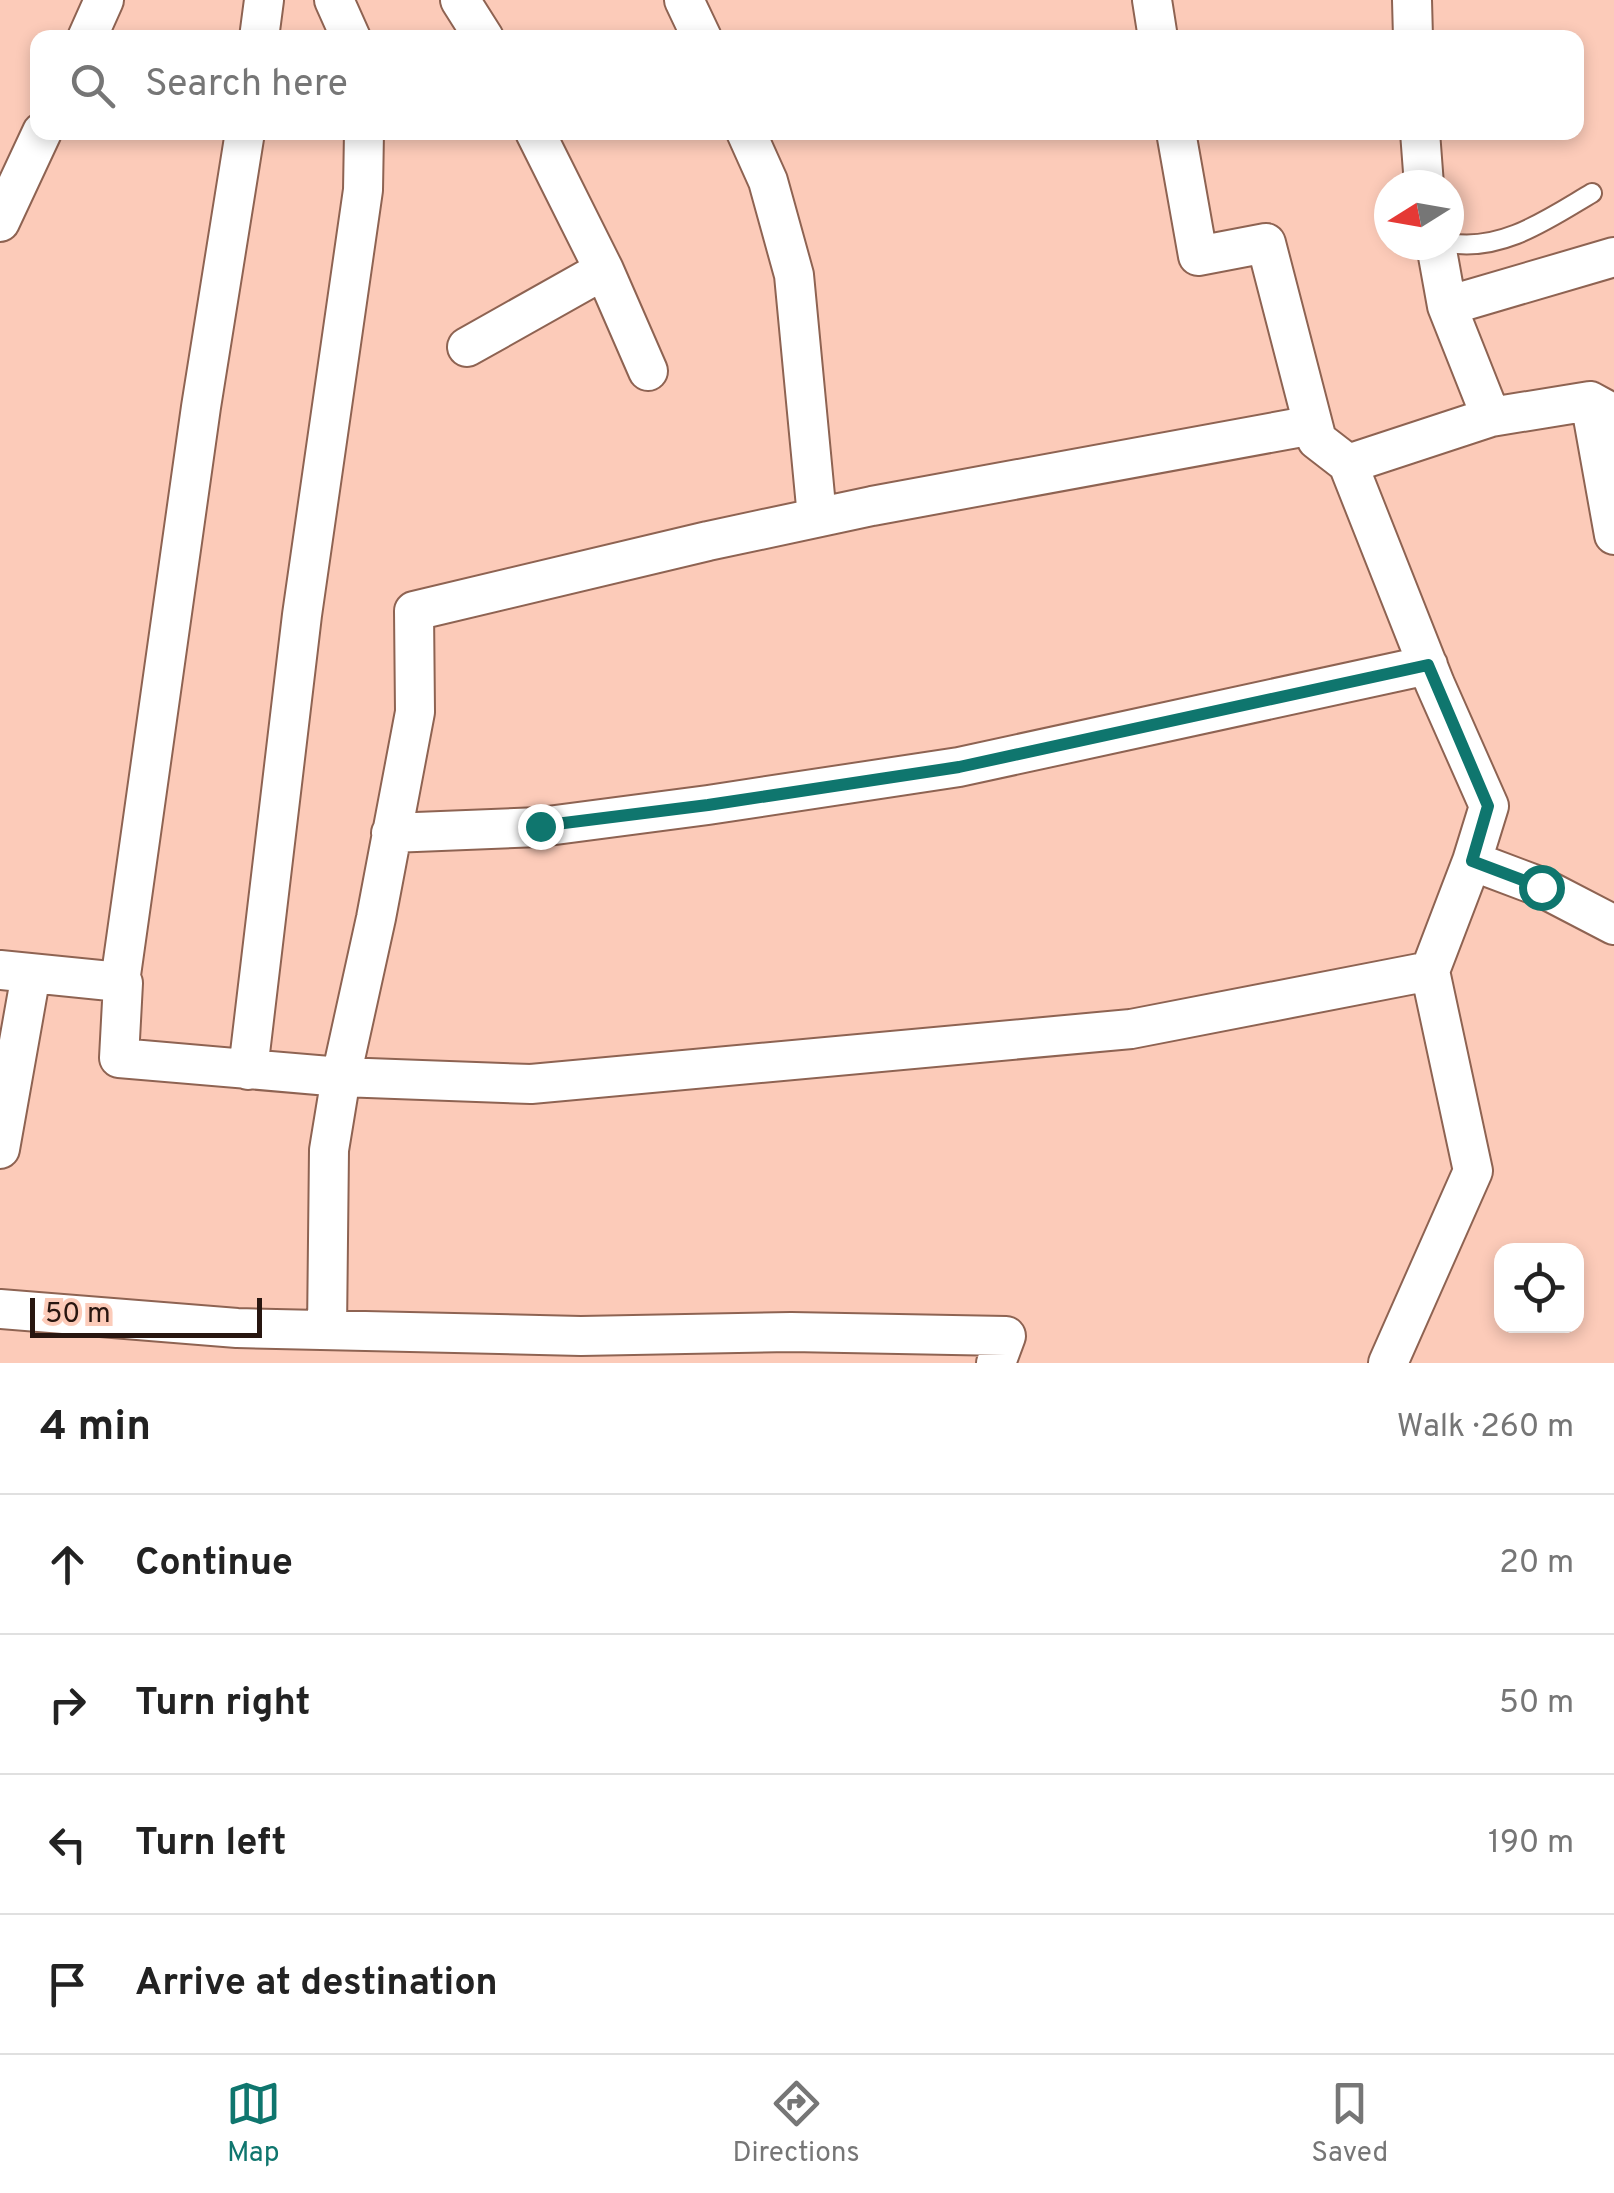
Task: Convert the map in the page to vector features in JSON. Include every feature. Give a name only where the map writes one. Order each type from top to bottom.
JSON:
[{"type":"street","points":[[91,30],[104,0]]},
{"type":"street","points":[[260,30],[264,0]]},
{"type":"street","points":[[334,0],[347,30]]},
{"type":"street","points":[[460,0],[479,30]]},
{"type":"street","points":[[684,0],[698,30]]},
{"type":"street","points":[[1152,0],[1157,30]]},
{"type":"street","points":[[1412,0],[1413,30]]},
{"type":"street","points":[[0,222],[38,140]]},
{"type":"street","points":[[243,140],[120,982],[119,1058],[341,1076],[531,1084],[1117,1030],[1430,971]]},
{"type":"street","points":[[248,1070],[302,615],[363,190],[364,140]]},
{"type":"street","points":[[539,140],[604,270],[648,371]]},
{"type":"street","points":[[750,140],[768,182],[794,275],[817,518]]},
{"type":"street","points":[[1177,140],[1198,256],[1266,243],[1317,440],[1348,464],[1488,806],[1472,861],[1430,971],[1473,1171],[1388,1363]]},
{"type":"street","points":[[1421,140],[1423,170]]},
{"type":"street","points":[[1447,306],[1614,257]]},
{"type":"street","points":[[1439,260],[1447,306],[1491,416]]},
{"type":"street","points":[[467,348],[604,270]]},
{"type":"street","points":[[1348,464],[1491,416],[1602,408],[1614,535]]},
{"type":"street","points":[[327,1330],[329,1150],[415,712],[414,611],[817,518],[1313,425]]},
{"type":"street","points":[[391,833],[540,826],[959,767],[1428,665]]},
{"type":"street","points":[[1472,861],[1541,887],[1614,926]]},
{"type":"street","points":[[0,1149],[16,972],[120,982]]},
{"type":"street","points":[[0,1309],[236,1328],[581,1336],[792,1332],[1006,1336],[996,1363]]},
{"type":"lane","points":[[1464,245],[1502,241],[1592,193]]},
{"type":"route","points":[[540,826],[959,767],[1428,665],[1488,806],[1472,861],[1541,887]]}]
